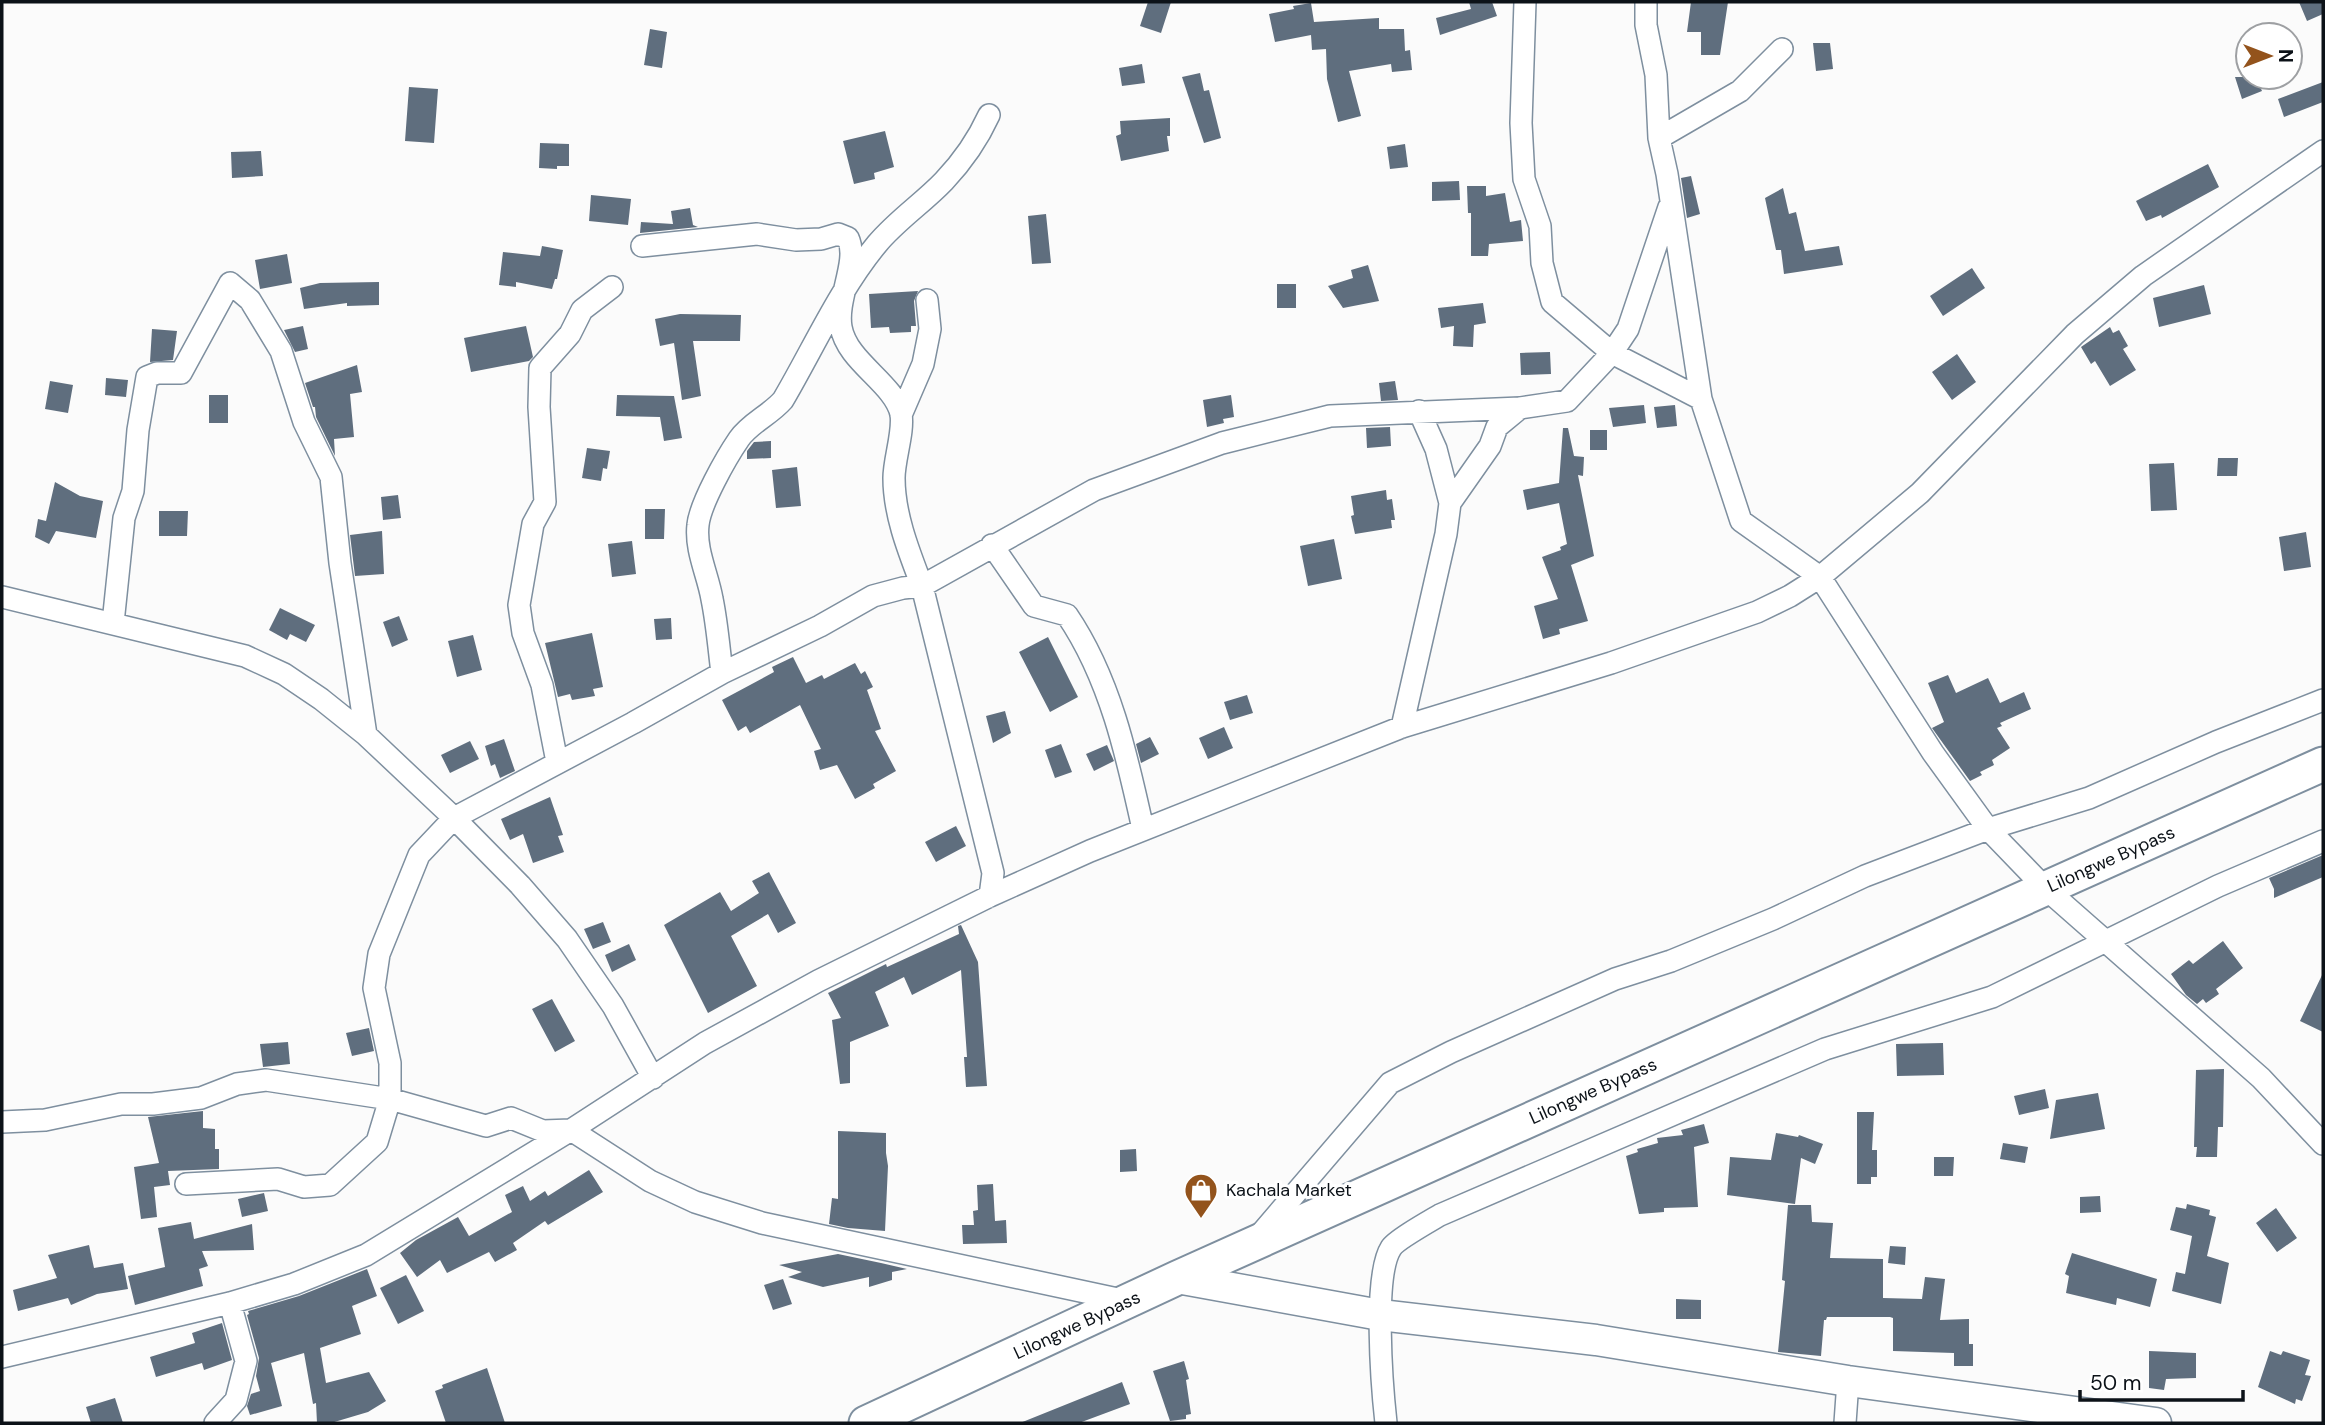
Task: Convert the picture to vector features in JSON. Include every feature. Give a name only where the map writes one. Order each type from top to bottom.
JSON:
[{"type":"main road","name":"Lilongwe Bypass","points":[[866,1423],[901,1416],[1177,1278],[2323,764]]},
{"type":"street","points":[[1525,2],[1521,123],[1524,179],[1540,226],[1542,263],[1552,302],[1612,353],[1701,399]]},
{"type":"street","points":[[1646,2],[1646,25],[1656,75],[1659,138],[1667,174],[1701,399],[1741,521],[1820,577],[1933,753],[1988,829],[2045,888],[2262,1079],[2323,1144]]},
{"type":"street","points":[[1659,138],[1740,91],[1782,49]]},
{"type":"street","points":[[722,673],[713,603],[698,543],[701,509],[740,437],[772,413],[783,400],[843,294],[877,244],[944,181],[979,138],[989,115]]},
{"type":"street","points":[[2,1357],[230,1303],[294,1284],[366,1255],[571,1130],[705,1043],[807,988],[990,897],[1090,851],[1402,727],[1611,663],[1757,612],[1790,596],[1820,577],[1920,492],[2075,334],[2143,276],[2323,151]]},
{"type":"street","points":[[186,1184],[278,1180],[304,1187],[330,1185],[377,1142],[390,1099],[390,1063],[374,988],[379,954],[419,855],[454,818],[722,673],[820,626],[873,596],[922,586],[1094,490],[1222,443],[1331,416],[1520,408],[1567,401],[1612,353],[1628,329],[1670,204]]},
{"type":"street","points":[[642,246],[757,234],[796,240],[821,239],[838,234],[848,238],[853,247],[843,294],[841,326],[848,346],[895,401],[901,415]]},
{"type":"street","points":[[114,623],[124,518],[133,491],[146,377],[157,373],[181,373],[230,283],[250,300],[281,351],[304,422],[331,477],[366,735]]},
{"type":"street","points":[[557,762],[542,685],[523,633],[519,605],[533,524],[545,502],[539,407],[540,368],[570,334],[582,310],[612,287]]},
{"type":"street","points":[[928,300],[930,329],[923,364],[901,415],[894,476],[895,495],[905,541],[922,586],[993,873],[990,897]]},
{"type":"street","points":[[1450,503],[1490,446],[1497,427],[1520,408]]},
{"type":"street","points":[[1402,727],[1446,534],[1450,503],[1436,449],[1419,411]]},
{"type":"street","points":[[992,545],[1034,606],[1067,615],[1083,638],[1111,706],[1128,762],[1143,830]]},
{"type":"street","points":[[2,597],[245,656],[285,674],[321,699],[366,735],[520,885],[567,939],[613,1006],[653,1078]]},
{"type":"street","points":[[1252,1244],[1390,1083],[1451,1052],[1615,979],[1671,961],[1773,919],[1865,876],[1988,829],[2090,798],[2216,742],[2323,700]]},
{"type":"street","points":[[1386,1423],[1380,1315],[1382,1273],[1391,1246],[1440,1215],[1825,1049],[1992,997],[2218,886],[2323,841]]},
{"type":"street","points":[[2,1122],[45,1120],[121,1104],[153,1104],[201,1098],[237,1084],[266,1080],[390,1099],[486,1126],[512,1118],[543,1131],[571,1130],[650,1181],[695,1202],[762,1223],[1129,1301]]},
{"type":"street","points":[[1177,1278],[1380,1315],[1596,1340],[1848,1381],[2157,1423]]},
{"type":"street","points":[[215,1423],[236,1400],[246,1361],[230,1303]]},
{"type":"street","points":[[1845,1423],[1848,1381]]},
{"type":"building","points":[[1148,2],[1171,2],[1161,33],[1140,26]]},
{"type":"building","points":[[1469,2],[1492,2],[1497,16],[1440,35],[1436,18],[1471,9]]},
{"type":"building","points":[[1691,2],[1728,2],[1720,55],[1701,55],[1701,32],[1687,32]]},
{"type":"building","points":[[2299,2],[2323,2],[2323,14],[2307,21]]},
{"type":"building","points":[[1311,3],[1314,22],[1379,18],[1379,29],[1404,29],[1405,51],[1410,50],[1412,70],[1392,72],[1391,64],[1349,71],[1361,116],[1338,122],[1327,79],[1326,49],[1312,50],[1311,35],[1275,42],[1269,14]]},
{"type":"building","points":[[650,29],[667,32],[662,68],[644,65]]},
{"type":"building","points":[[1813,43],[1830,43],[1833,69],[1816,71]]},
{"type":"building","points":[[1142,64],[1145,83],[1122,86],[1119,68]]},
{"type":"building","points":[[1200,73],[1204,91],[1209,90],[1221,138],[1204,143],[1182,77]]},
{"type":"building","points":[[2323,82],[2323,102],[2284,117],[2278,99]]},
{"type":"building","points":[[409,87],[438,89],[434,143],[405,141]]},
{"type":"building","points":[[2239,91],[2262,91],[2242,99]]},
{"type":"building","points":[[1170,118],[1170,136],[1167,136],[1169,151],[1121,161],[1116,136],[1121,134],[1120,121]]},
{"type":"building","points":[[885,131],[894,167],[874,173],[875,179],[854,184],[843,141]]},
{"type":"building","points":[[540,143],[569,144],[569,166],[557,166],[557,169],[539,168]]},
{"type":"building","points":[[1405,144],[1408,167],[1390,169],[1387,147]]},
{"type":"building","points":[[261,151],[263,176],[232,178],[231,152]]},
{"type":"building","points":[[2208,164],[2219,187],[2162,218],[2161,215],[2146,221],[2136,201]]},
{"type":"building","points":[[1691,176],[1700,214],[1687,218],[1681,178]]},
{"type":"building","points":[[1459,181],[1460,200],[1432,201],[1432,182]]},
{"type":"building","points":[[1467,186],[1486,186],[1486,196],[1505,193],[1510,222],[1521,220],[1523,241],[1489,244],[1488,256],[1471,256],[1471,213],[1468,213]]},
{"type":"building","points":[[1783,188],[1789,214],[1796,212],[1805,251],[1839,246],[1843,265],[1784,274],[1781,250],[1776,250],[1765,198]]},
{"type":"building","points":[[591,195],[631,199],[628,225],[589,221]]},
{"type":"building","points":[[690,208],[693,225],[698,227],[640,233],[641,222],[673,224],[671,211]]},
{"type":"building","points":[[1046,214],[1051,263],[1032,264],[1028,216]]},
{"type":"building","points":[[542,246],[563,250],[552,289],[516,282],[516,287],[499,285],[503,252],[540,256]]},
{"type":"building","points":[[287,254],[292,283],[260,289],[255,260]]},
{"type":"building","points":[[1368,265],[1379,301],[1343,308],[1328,286],[1353,278],[1351,270]]},
{"type":"building","points":[[1972,268],[1985,288],[1943,316],[1930,296]]},
{"type":"building","points":[[379,282],[379,305],[347,306],[347,303],[304,309],[300,288],[320,283]]},
{"type":"building","points":[[1277,284],[1296,284],[1296,308],[1277,308]]},
{"type":"building","points":[[2204,285],[2211,314],[2159,327],[2153,298]]},
{"type":"building","points":[[918,291],[914,301],[916,326],[911,326],[911,332],[890,333],[889,327],[871,328],[869,294]]},
{"type":"building","points":[[1483,303],[1486,323],[1474,325],[1473,347],[1453,346],[1454,326],[1441,328],[1438,308]]},
{"type":"building","points":[[680,314],[741,315],[740,341],[693,341],[701,396],[682,400],[674,343],[660,346],[655,319]]},
{"type":"building","points":[[303,326],[308,349],[295,352],[284,330]]},
{"type":"building","points":[[526,326],[533,357],[529,361],[471,372],[464,338]]},
{"type":"building","points":[[2110,327],[2113,333],[2119,330],[2128,346],[2123,349],[2136,370],[2110,386],[2095,361],[2091,364],[2081,347]]},
{"type":"building","points":[[152,329],[177,331],[173,360],[150,362]]},
{"type":"building","points":[[1550,352],[1551,374],[1521,375],[1520,353]]},
{"type":"building","points":[[1957,354],[1976,382],[1952,400],[1932,372]]},
{"type":"building","points":[[357,365],[362,392],[350,394],[354,437],[334,439],[335,456],[316,417],[315,407],[305,383]]},
{"type":"building","points":[[106,378],[128,380],[126,397],[105,395]]},
{"type":"building","points":[[50,381],[73,385],[68,413],[45,409]]},
{"type":"building","points":[[1395,381],[1398,400],[1381,401],[1379,383]]},
{"type":"building","points":[[209,395],[228,395],[228,423],[209,423]]},
{"type":"building","points":[[617,395],[674,396],[682,438],[664,441],[660,417],[616,416]]},
{"type":"building","points":[[1231,395],[1234,417],[1223,419],[1224,423],[1207,427],[1203,400]]},
{"type":"building","points":[[1644,405],[1646,423],[1613,427],[1609,408]]},
{"type":"building","points":[[1675,405],[1677,426],[1657,428],[1654,407]]},
{"type":"building","points":[[1390,427],[1391,446],[1367,448],[1366,428]]},
{"type":"building","points":[[1563,428],[1568,428],[1574,456],[1584,457],[1583,476],[1578,475],[1594,556],[1571,565],[1588,621],[1559,629],[1560,634],[1543,639],[1534,606],[1558,599],[1542,557],[1561,550],[1560,547],[1567,544],[1559,503],[1527,510],[1523,490],[1559,483]]},
{"type":"building","points":[[1590,430],[1607,430],[1607,450],[1590,450]]},
{"type":"building","points":[[771,441],[771,458],[747,459],[747,451],[754,442]]},
{"type":"building","points":[[587,448],[610,451],[607,469],[603,468],[601,481],[582,478]]},
{"type":"building","points":[[2218,458],[2238,458],[2237,476],[2217,476]]},
{"type":"building","points":[[2174,463],[2177,510],[2151,511],[2149,464]]},
{"type":"building","points":[[797,467],[801,506],[776,508],[772,470]]},
{"type":"building","points":[[55,482],[80,496],[103,501],[96,538],[56,531],[49,544],[35,537],[38,519],[46,521]]},
{"type":"building","points":[[1386,490],[1387,500],[1392,499],[1395,520],[1391,520],[1392,528],[1355,534],[1351,496]]},
{"type":"building","points":[[398,495],[401,518],[383,520],[381,497]]},
{"type":"building","points":[[645,509],[665,509],[664,539],[645,539]]},
{"type":"building","points":[[159,511],[188,511],[187,536],[159,536]]},
{"type":"building","points":[[382,531],[384,574],[355,576],[350,535]]},
{"type":"building","points":[[2306,532],[2311,567],[2284,571],[2279,537]]},
{"type":"building","points":[[1334,539],[1342,579],[1308,586],[1300,546]]},
{"type":"building","points":[[632,541],[636,574],[612,577],[608,544]]},
{"type":"building","points":[[280,608],[315,625],[306,642],[290,634],[287,640],[269,630]]},
{"type":"building","points":[[399,616],[408,640],[392,647],[383,622]]},
{"type":"building","points":[[671,618],[672,639],[656,640],[654,619]]},
{"type":"building","points":[[592,633],[603,687],[593,689],[595,696],[572,700],[570,694],[558,697],[545,643]]},
{"type":"building","points":[[473,635],[482,670],[457,677],[448,641]]},
{"type":"building","points":[[1048,637],[1078,697],[1050,712],[1019,652]]},
{"type":"building","points":[[793,657],[806,683],[822,675],[824,679],[855,663],[861,674],[865,671],[873,687],[867,690],[881,729],[875,731],[896,771],[873,784],[875,788],[855,799],[837,765],[820,770],[814,751],[821,749],[800,705],[750,733],[746,726],[738,731],[722,700],[774,672],[772,667]]},
{"type":"building","points":[[1948,675],[1956,693],[1988,678],[2000,703],[2024,692],[2031,709],[2000,723],[2002,726],[1997,728],[2010,748],[1992,760],[1994,765],[1980,772],[1982,775],[1970,781],[1932,728],[1944,722],[1928,683]]},
{"type":"building","points":[[1247,695],[1253,713],[1230,720],[1224,702]]},
{"type":"building","points":[[1005,711],[1011,733],[993,743],[986,716]]},
{"type":"building","points":[[1224,727],[1233,748],[1208,759],[1199,738]]},
{"type":"building","points":[[1150,737],[1159,754],[1141,763],[1136,744]]},
{"type":"building","points":[[504,739],[515,771],[500,778],[495,764],[491,766],[485,746]]},
{"type":"building","points":[[470,741],[479,759],[450,773],[441,755]]},
{"type":"building","points":[[1061,744],[1072,772],[1055,778],[1045,750]]},
{"type":"building","points":[[1107,745],[1114,761],[1094,771],[1086,754]]},
{"type":"building","points":[[550,797],[563,835],[558,836],[564,852],[533,863],[523,834],[510,840],[501,819]]},
{"type":"building","points":[[956,826],[966,846],[936,862],[925,842]]},
{"type":"building","points":[[2323,855],[2323,877],[2274,898],[2274,889],[2269,878]]},
{"type":"building","points":[[769,872],[796,923],[778,933],[768,914],[731,936],[757,986],[708,1013],[664,925],[720,892],[731,911],[759,893],[752,881]]},
{"type":"building","points":[[603,922],[611,942],[593,949],[584,929]]},
{"type":"building","points":[[961,925],[978,962],[987,1086],[966,1087],[964,1057],[967,1057],[961,970],[912,995],[904,977],[875,992],[889,1026],[850,1042],[850,1083],[840,1084],[832,1020],[841,1018],[828,993],[886,964],[887,967],[959,934],[958,926]]},
{"type":"building","points":[[2223,941],[2243,968],[2216,989],[2219,994],[2206,1003],[2203,999],[2197,1004],[2186,995],[2171,974],[2189,960],[2193,964]]},
{"type":"building","points":[[629,944],[636,960],[612,972],[605,955]]},
{"type":"building","points":[[2323,973],[2323,1032],[2300,1021]]},
{"type":"building","points":[[552,999],[575,1041],[555,1052],[532,1009]]},
{"type":"building","points":[[369,1028],[374,1051],[352,1056],[346,1033]]},
{"type":"building","points":[[288,1042],[290,1064],[263,1067],[260,1044]]},
{"type":"building","points":[[1943,1043],[1944,1075],[1897,1076],[1896,1044]]},
{"type":"building","points":[[2224,1069],[2223,1127],[2218,1127],[2217,1157],[2196,1157],[2196,1070]]},
{"type":"building","points":[[2045,1089],[2049,1108],[2019,1115],[2014,1096]]},
{"type":"building","points":[[2098,1093],[2105,1129],[2050,1139],[2056,1100]]},
{"type":"building","points":[[203,1111],[203,1128],[215,1129],[219,1169],[168,1171],[170,1185],[154,1187],[157,1217],[141,1219],[134,1167],[159,1163],[148,1117]]},
{"type":"building","points":[[1857,1112],[1874,1112],[1872,1150],[1877,1150],[1877,1177],[1871,1177],[1871,1184],[1857,1184]]},
{"type":"building","points":[[1704,1124],[1709,1143],[1694,1147],[1698,1207],[1664,1208],[1664,1212],[1639,1214],[1626,1156],[1638,1152],[1637,1149],[1658,1143],[1657,1138],[1683,1135],[1681,1130]]},
{"type":"building","points":[[838,1131],[886,1133],[888,1166],[885,1231],[829,1224],[832,1198],[838,1199]]},
{"type":"building","points":[[1776,1133],[1799,1135],[1823,1144],[1815,1164],[1801,1158],[1795,1204],[1727,1195],[1730,1157],[1771,1160]]},
{"type":"building","points":[[2003,1143],[2028,1147],[2025,1163],[2000,1159]]},
{"type":"building","points":[[1136,1149],[1137,1171],[1120,1172],[1120,1150]]},
{"type":"building","points":[[1934,1157],[1954,1157],[1953,1176],[1934,1176]]},
{"type":"building","points":[[589,1170],[603,1192],[548,1225],[545,1221],[513,1243],[517,1250],[495,1262],[489,1252],[447,1273],[440,1260],[417,1277],[400,1253],[416,1240],[458,1217],[469,1236],[512,1212],[505,1195],[523,1186],[530,1201],[545,1191],[548,1196]]},
{"type":"building","points":[[993,1184],[995,1221],[1006,1220],[1007,1243],[963,1244],[962,1225],[974,1225],[973,1211],[978,1210],[977,1185]]},
{"type":"building","points":[[264,1193],[268,1211],[242,1217],[238,1199]]},
{"type":"building","points":[[2100,1196],[2101,1212],[2080,1213],[2080,1197]]},
{"type":"building","points":[[2187,1204],[2210,1210],[2209,1215],[2216,1217],[2207,1256],[2229,1263],[2221,1304],[2172,1291],[2176,1272],[2185,1274],[2192,1236],[2170,1230],[2176,1207],[2186,1209]]},
{"type":"building","points":[[1788,1205],[1811,1205],[1812,1222],[1833,1223],[1830,1258],[1883,1259],[1883,1298],[1922,1299],[1925,1277],[1945,1279],[1940,1320],[1969,1319],[1969,1344],[1973,1344],[1973,1366],[1954,1366],[1954,1353],[1893,1351],[1893,1318],[1890,1317],[1827,1317],[1824,1320],[1821,1356],[1778,1352],[1785,1281],[1782,1280]]},
{"type":"building","points":[[2276,1208],[2297,1238],[2277,1252],[2256,1223]]},
{"type":"building","points":[[191,1222],[194,1239],[252,1224],[254,1250],[202,1251],[208,1266],[199,1269],[203,1286],[135,1305],[128,1276],[165,1267],[158,1228]]},
{"type":"building","points":[[89,1245],[94,1268],[123,1263],[128,1289],[97,1294],[71,1305],[68,1298],[18,1311],[13,1290],[57,1278],[48,1255]]},
{"type":"building","points":[[1890,1246],[1906,1247],[1905,1265],[1888,1263]]},
{"type":"building","points":[[2072,1253],[2157,1279],[2150,1307],[2117,1298],[2116,1305],[2066,1293],[2069,1276],[2065,1274]]},
{"type":"building","points":[[838,1254],[907,1269],[892,1272],[892,1280],[869,1287],[869,1277],[823,1287],[788,1277],[802,1272],[779,1265]]},
{"type":"building","points":[[367,1269],[377,1296],[352,1306],[361,1334],[320,1348],[326,1383],[369,1372],[386,1401],[368,1412],[331,1423],[317,1423],[316,1403],[313,1404],[304,1353],[271,1363],[282,1406],[250,1415],[247,1406],[251,1394],[260,1391],[256,1376],[259,1358],[248,1311],[299,1296]]},
{"type":"building","points":[[406,1275],[424,1311],[398,1324],[380,1288]]},
{"type":"building","points":[[783,1279],[792,1304],[773,1310],[764,1285]]},
{"type":"building","points":[[1676,1299],[1701,1300],[1701,1319],[1676,1319]]},
{"type":"building","points":[[222,1323],[232,1360],[204,1370],[202,1363],[156,1377],[150,1357],[195,1343],[192,1333]]},
{"type":"building","points":[[2149,1351],[2196,1353],[2196,1378],[2166,1379],[2164,1390],[2149,1388]]},
{"type":"building","points":[[2270,1351],[2281,1355],[2283,1351],[2310,1360],[2305,1375],[2311,1376],[2302,1401],[2296,1399],[2295,1404],[2258,1387]]},
{"type":"building","points":[[1184,1361],[1189,1379],[1186,1380],[1191,1414],[1186,1415],[1186,1419],[1170,1421],[1153,1371]]},
{"type":"building","points":[[487,1368],[505,1423],[446,1423],[435,1391],[443,1388],[442,1385]]},
{"type":"building","points":[[1122,1382],[1130,1404],[1079,1423],[1020,1423]]},
{"type":"building","points":[[115,1398],[123,1423],[91,1423],[86,1407]]},
{"type":"place","name":"Kachala Market","points":[[1201,1220]]}]
